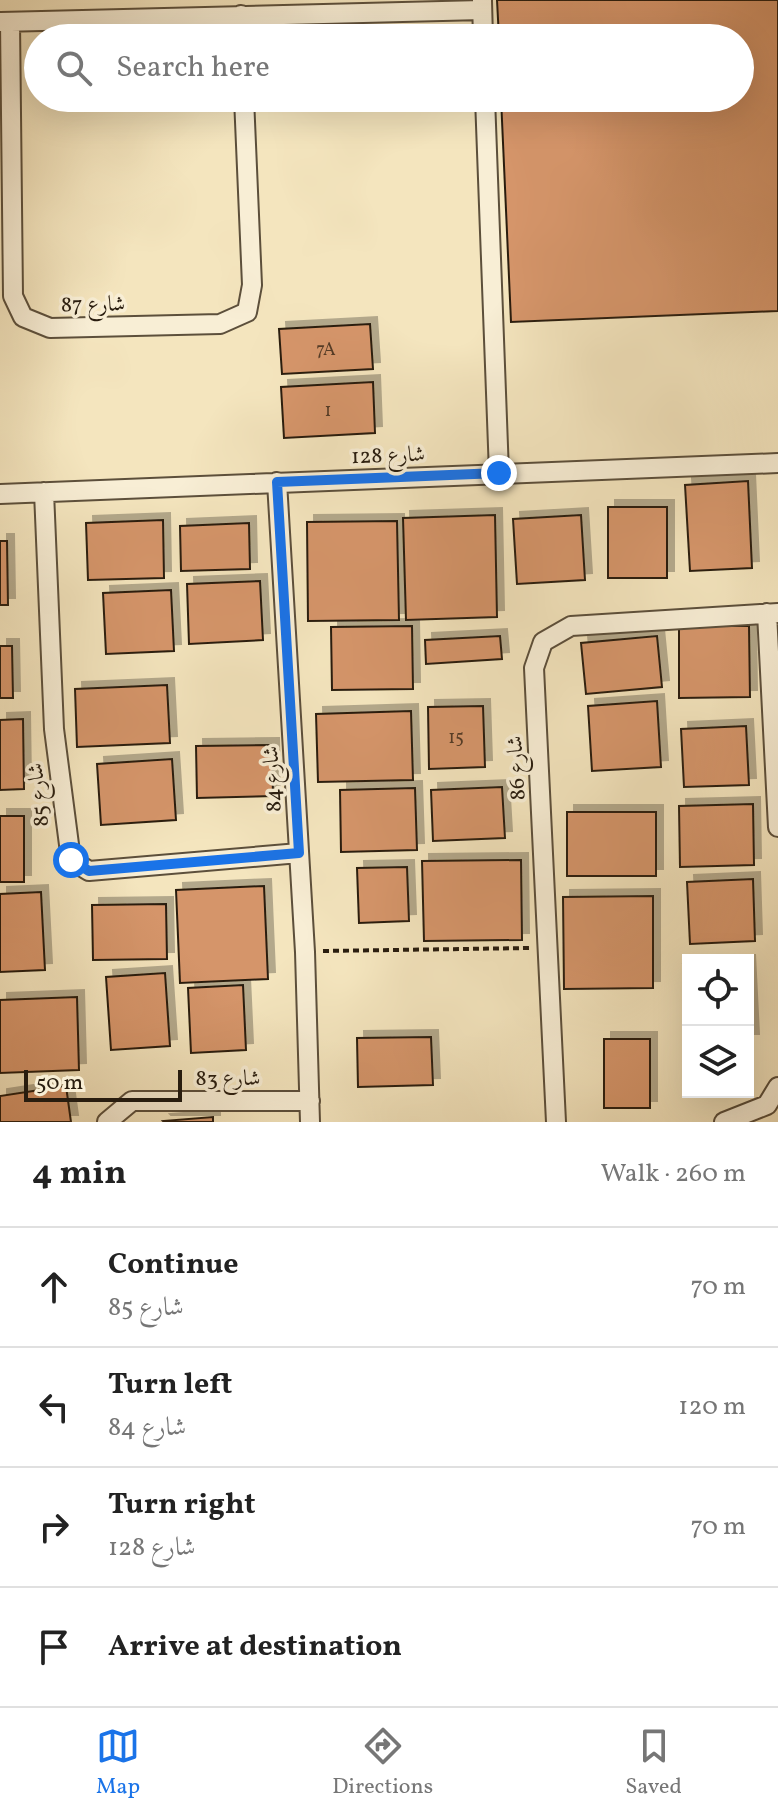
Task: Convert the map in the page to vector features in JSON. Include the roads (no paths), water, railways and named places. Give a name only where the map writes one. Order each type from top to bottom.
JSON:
[{"type":"street","name":"شارع 87","points":[[245,112],[252,285],[247,312],[220,324],[50,328],[23,317],[13,296],[5,22],[482,5]]},
{"type":"street","points":[[241,15],[241,24]]},
{"type":"street","points":[[486,112],[499,473]]},
{"type":"street","name":"شارع 128","points":[[0,494],[778,463]]},
{"type":"street","name":"شارع 84","points":[[277,482],[305,952],[310,1122]]},
{"type":"street","name":"شارع 85","points":[[44,492],[54,729],[71,860],[89,871],[299,853]]},
{"type":"street","name":"شارع 86","points":[[556,1122],[534,668],[543,642],[571,626],[772,613],[778,827]]},
{"type":"street","points":[[724,1122],[767,1105],[778,1087]]},
{"type":"street","name":"شارع 83","points":[[107,1122],[132,1101],[310,1101]]}]
